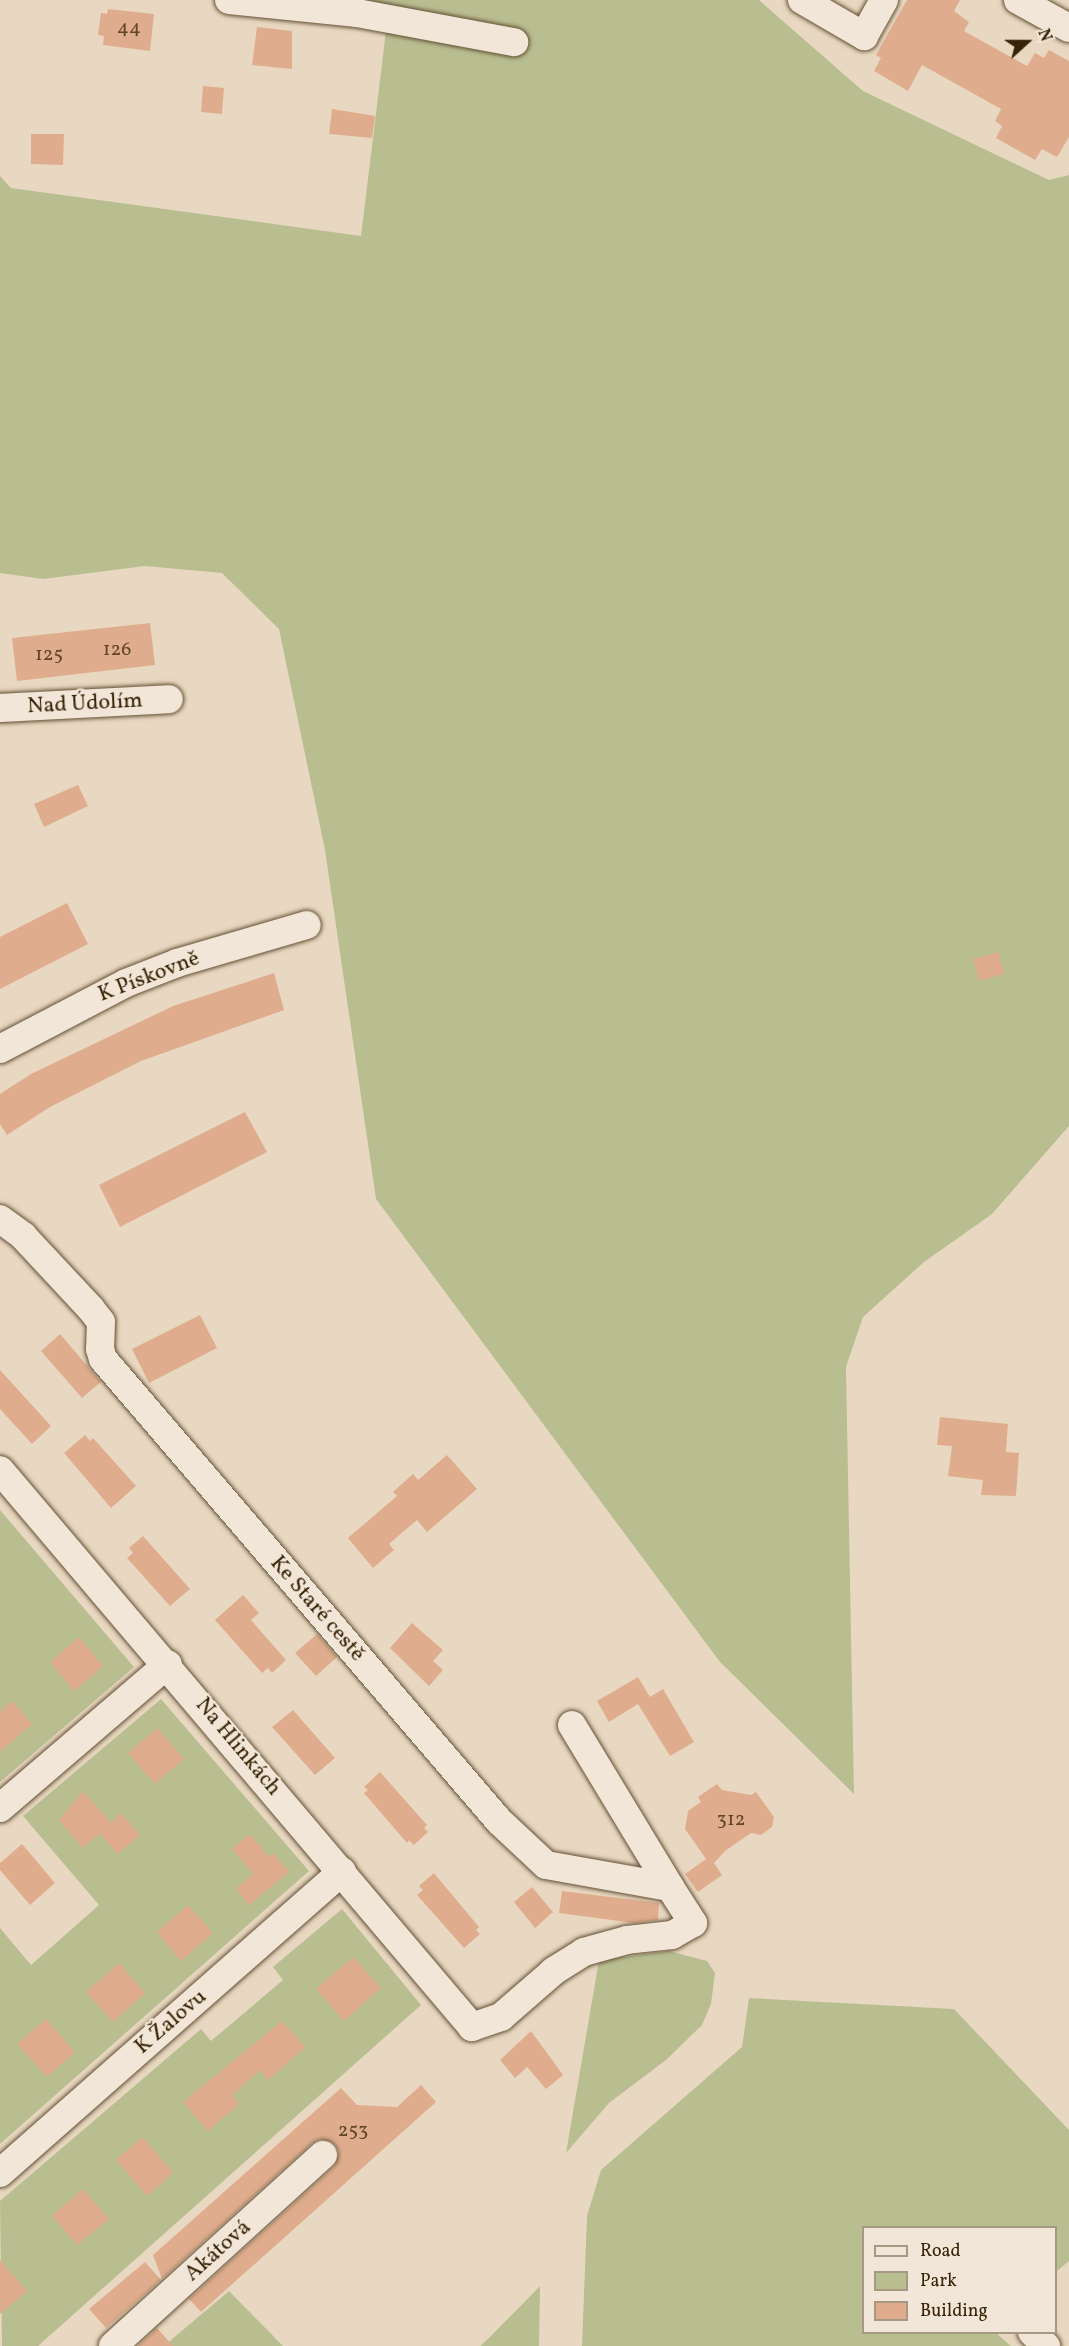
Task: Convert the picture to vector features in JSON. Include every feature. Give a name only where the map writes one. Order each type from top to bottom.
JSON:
[{"type":"street","points":[[229,0],[357,13],[514,42]]},
{"type":"street","points":[[802,0],[864,36],[884,0]]},
{"type":"street","points":[[1018,0],[1069,28]]},
{"type":"street","name":"Nad Údolím","points":[[0,708],[170,699]]},
{"type":"street","name":"K Pískovně","points":[[0,1049],[126,982],[177,963],[307,925]]},
{"type":"street","name":"Ke Staré cestě","points":[[0,1219],[23,1236],[91,1309],[101,1322],[103,1359],[499,1821],[546,1865],[563,1871],[670,1887]]},
{"type":"street","name":"Na Hlinkách","points":[[0,1470],[168,1664],[472,2027],[501,2017],[554,1971],[584,1952],[627,1940],[672,1935],[693,1923],[670,1887]]},
{"type":"street","points":[[0,1808],[168,1664]]},
{"type":"street","points":[[572,1725],[670,1887]]},
{"type":"street","name":"K Žalovu","points":[[0,2173],[342,1871]]},
{"type":"street","name":"Akátová","points":[[113,2346],[323,2155]]},
{"type":"street","points":[[1034,2334],[1046,2346]]},
{"type":"green space","points":[[287,0],[759,0],[863,91],[1049,180],[1069,175],[1069,1126],[992,1214],[924,1262],[863,1317],[846,1367],[854,1794],[720,1662],[376,1199],[325,850],[279,629],[222,573],[145,566],[43,579],[0,573],[0,176],[11,188],[361,236],[386,31]]},
{"type":"green space","points":[[0,1510],[134,1667],[0,1782]]},
{"type":"green space","points":[[161,1699],[309,1871],[0,2144],[0,1928],[31,1965],[99,1905],[23,1816]]},
{"type":"green space","points":[[342,1909],[421,2005],[38,2346],[2,2346],[0,2201],[201,2029],[211,2041],[283,1980],[273,1967]]},
{"type":"green space","points":[[669,1951],[707,1961],[715,1973],[711,2004],[702,2025],[666,2060],[609,2103],[566,2153],[599,1960]]},
{"type":"green space","points":[[749,1998],[954,2009],[1069,2130],[1069,2261],[1057,2271],[1057,2226],[862,2226],[862,2334],[997,2334],[1011,2346],[582,2346],[587,2216],[601,2170],[742,2047]]},
{"type":"green space","points":[[540,2286],[539,2346],[480,2346],[491,2336]]},
{"type":"green space","points":[[229,2291],[283,2346],[164,2346]]},
{"type":"building","points":[[907,0],[960,0],[954,11],[969,22],[964,31],[1027,66],[1035,53],[1044,58],[1049,50],[1069,61],[1069,137],[1057,157],[1042,149],[1035,160],[996,138],[1002,126],[995,121],[1001,109],[922,65],[908,91],[874,71],[881,58],[876,55]]},
{"type":"building","points":[[108,9],[154,14],[150,51],[103,45],[104,36],[98,35],[101,13],[107,14]]},
{"type":"building","points":[[257,27],[292,31],[292,69],[252,65]]},
{"type":"building","points":[[203,86],[224,88],[222,114],[201,112]]},
{"type":"building","points":[[332,109],[375,116],[372,138],[329,134]]},
{"type":"building","points":[[31,134],[64,134],[63,165],[31,164]]},
{"type":"building","points":[[150,623],[155,665],[17,681],[12,638]]},
{"type":"building","points":[[78,785],[88,806],[44,827],[34,804]]},
{"type":"building","points":[[67,903],[88,944],[0,989],[0,937]]},
{"type":"building","points":[[998,952],[1004,974],[979,981],[973,959]]},
{"type":"building","points":[[274,973],[284,1010],[141,1061],[50,1107],[7,1135],[0,1124],[0,1094],[31,1074],[173,1006]]},
{"type":"building","points":[[245,1112],[267,1152],[120,1227],[99,1185]]},
{"type":"building","points":[[200,1315],[217,1348],[149,1383],[132,1349]]},
{"type":"building","points":[[60,1334],[101,1382],[82,1398],[41,1351]]},
{"type":"building","points":[[0,1370],[51,1426],[32,1444],[0,1409]]},
{"type":"building","points":[[940,1417],[1008,1424],[1006,1452],[1019,1453],[1016,1496],[981,1495],[983,1480],[948,1476],[952,1446],[937,1445]]},
{"type":"building","points":[[85,1435],[90,1441],[93,1438],[136,1486],[111,1508],[64,1453]]},
{"type":"building","points":[[447,1455],[477,1489],[427,1532],[417,1520],[389,1544],[394,1550],[373,1568],[348,1538],[397,1496],[393,1492],[413,1474],[418,1480]]},
{"type":"building","points":[[143,1536],[190,1589],[170,1606],[127,1558],[133,1553],[129,1548]]},
{"type":"building","points":[[243,1595],[259,1613],[251,1620],[286,1660],[272,1673],[268,1668],[262,1673],[215,1620]]},
{"type":"building","points":[[412,1623],[443,1650],[433,1661],[443,1670],[429,1686],[390,1648]]},
{"type":"building","points":[[317,1634],[337,1657],[316,1676],[295,1653]]},
{"type":"building","points":[[79,1637],[103,1666],[74,1691],[50,1662]]},
{"type":"building","points":[[638,1677],[650,1697],[663,1689],[694,1742],[670,1756],[638,1704],[609,1722],[597,1701]]},
{"type":"building","points":[[12,1701],[32,1724],[0,1752],[0,1712]]},
{"type":"building","points":[[293,1710],[335,1758],[315,1775],[272,1727]]},
{"type":"building","points":[[157,1728],[184,1759],[155,1784],[128,1753]]},
{"type":"building","points":[[380,1772],[427,1825],[424,1828],[428,1832],[414,1845],[409,1840],[407,1843],[364,1793],[368,1790],[364,1787]]},
{"type":"building","points":[[717,1784],[722,1790],[751,1795],[756,1792],[774,1817],[772,1827],[761,1835],[751,1833],[725,1851],[714,1863],[722,1875],[698,1892],[685,1874],[706,1859],[685,1829],[688,1811],[701,1802],[698,1797]]},
{"type":"building","points":[[83,1791],[111,1823],[121,1813],[140,1835],[118,1854],[100,1834],[110,1825],[83,1848],[59,1820]]},
{"type":"building","points":[[250,1834],[269,1857],[273,1853],[289,1872],[249,1905],[236,1889],[253,1874],[232,1849]]},
{"type":"building","points":[[22,1844],[55,1883],[30,1905],[0,1870],[0,1863]]},
{"type":"building","points":[[434,1873],[479,1927],[476,1930],[480,1934],[464,1948],[417,1895],[423,1890],[419,1886]]},
{"type":"building","points":[[532,1887],[553,1912],[535,1928],[514,1902]]},
{"type":"building","points":[[562,1891],[659,1903],[658,1920],[634,1923],[559,1913]]},
{"type":"building","points":[[188,1905],[213,1933],[181,1961],[157,1932]]},
{"type":"building","points":[[353,1957],[381,1988],[344,2021],[316,1989]]},
{"type":"building","points":[[119,1963],[145,1993],[113,2022],[86,1992]]},
{"type":"building","points":[[46,2019],[75,2052],[47,2077],[17,2044]]},
{"type":"building","points":[[282,2021],[305,2047],[268,2080],[260,2070],[232,2095],[239,2104],[208,2131],[183,2102]]},
{"type":"building","points":[[531,2031],[563,2075],[546,2089],[527,2067],[515,2078],[500,2060]]},
{"type":"building","points":[[421,2085],[436,2102],[201,2312],[189,2299],[334,2167],[339,2152],[335,2144],[320,2139],[312,2143],[162,2279],[153,2255],[341,2088],[357,2105],[397,2107]]},
{"type":"building","points":[[143,2137],[173,2173],[147,2196],[116,2160]]},
{"type":"building","points":[[83,2189],[109,2219],[77,2245],[52,2216]]},
{"type":"building","points":[[0,2260],[27,2291],[0,2314]]},
{"type":"building","points":[[145,2262],[161,2280],[106,2328],[89,2309]]},
{"type":"building","points":[[157,2328],[173,2346],[138,2346]]}]
